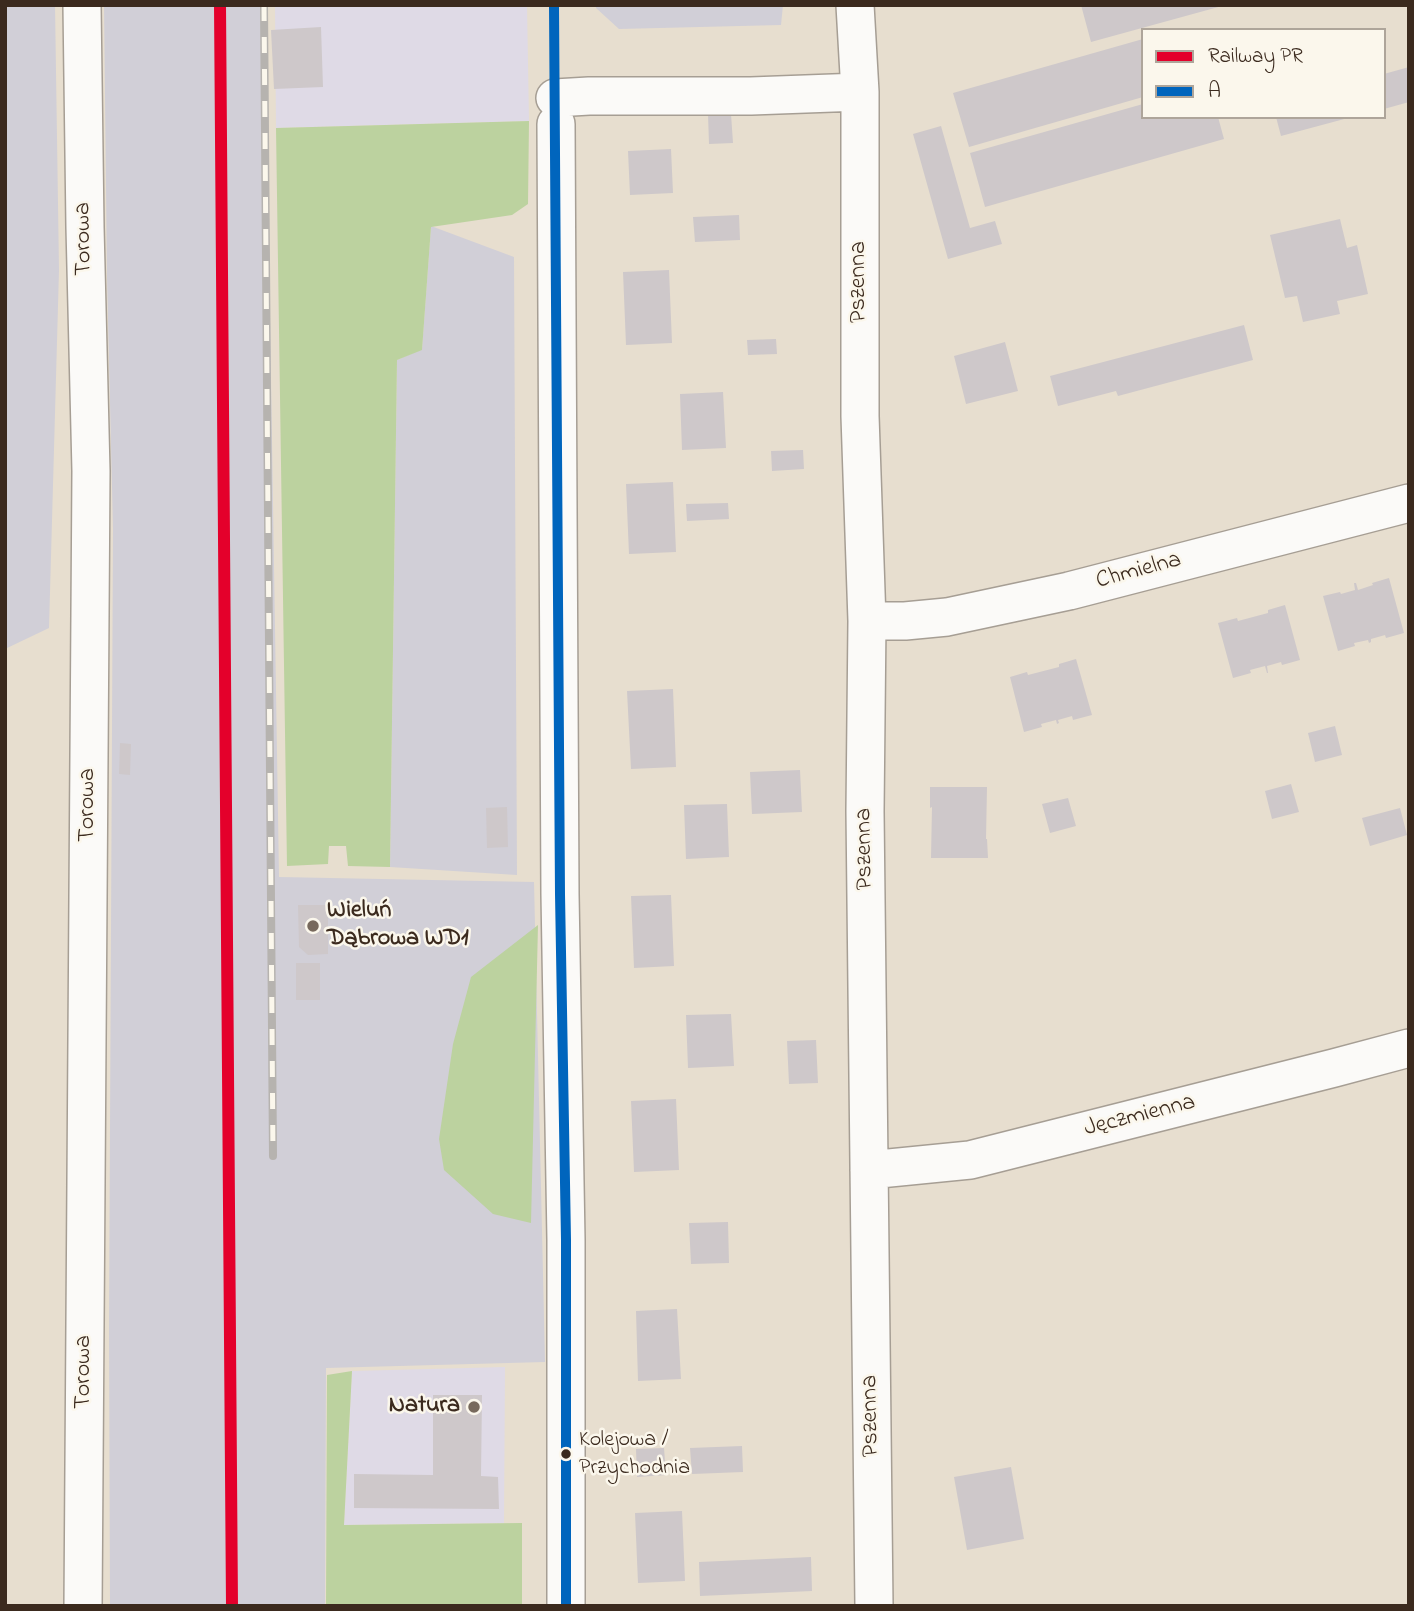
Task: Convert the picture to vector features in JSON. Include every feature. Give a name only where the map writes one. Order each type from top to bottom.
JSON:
[{"type":"street","name":"Torowa","points":[[82,5],[91,471],[83,1606]]},
{"type":"street","name":"Pszenna","points":[[855,5],[860,92],[860,404],[867,621],[865,811],[874,1606]]},
{"type":"street","points":[[566,1606],[566,1240],[560,894],[556,111],[589,96],[751,96],[860,92]]},
{"type":"street","name":"Chmielna","points":[[867,621],[947,617],[1006,605],[1409,503]]},
{"type":"street","name":"Jęczmienna","points":[[869,1170],[970,1160],[1409,1048]]},
{"type":"shaded area","points":[[5,5],[55,5],[59,270],[49,628],[5,649]]},
{"type":"shaded area","points":[[104,5],[265,5],[279,877],[534,882],[545,1362],[326,1368],[325,1606],[110,1606],[113,529]]},
{"type":"shaded area","points":[[275,5],[527,5],[529,121],[276,128]]},
{"type":"shaded area","points":[[596,5],[783,5],[781,25],[619,29]]},
{"type":"shaded area","points":[[431,226],[514,257],[517,875],[390,867],[397,360],[422,349]]},
{"type":"shaded area","points":[[505,1367],[504,1523],[344,1525],[352,1371]]},
{"type":"green space","points":[[529,121],[528,204],[512,215],[431,227],[422,350],[397,360],[390,867],[348,866],[346,846],[329,846],[328,864],[287,866],[276,128]]},
{"type":"green space","points":[[538,925],[531,1223],[493,1214],[444,1170],[439,1139],[453,1044],[471,977]]},
{"type":"green space","points":[[352,1371],[344,1525],[522,1523],[522,1606],[326,1606],[327,1375]]},
{"type":"building","points":[[1081,5],[1222,5],[1222,6],[1091,42]]},
{"type":"building","points":[[321,27],[323,87],[274,89],[271,30]]},
{"type":"building","points":[[1141,40],[1141,98],[969,147],[953,93]]},
{"type":"building","points":[[1409,67],[1409,102],[1386,108],[1386,73]]},
{"type":"building","points":[[1141,105],[1141,119],[1219,119],[1224,139],[985,207],[970,153]]},
{"type":"building","points":[[708,114],[731,114],[733,143],[709,144]]},
{"type":"building","points":[[1277,119],[1344,119],[1281,136]]},
{"type":"building","points":[[941,126],[970,228],[995,221],[1002,244],[948,259],[913,134]]},
{"type":"building","points":[[671,149],[673,193],[630,195],[628,151]]},
{"type":"building","points":[[739,215],[740,240],[695,242],[693,217]]},
{"type":"building","points":[[1340,219],[1347,248],[1357,245],[1368,294],[1337,301],[1340,314],[1303,322],[1297,296],[1285,298],[1270,235]]},
{"type":"building","points":[[669,270],[672,343],[626,345],[623,272]]},
{"type":"building","points":[[1244,325],[1253,360],[1118,396],[1116,391],[1058,406],[1050,376]]},
{"type":"building","points":[[776,339],[777,354],[748,355],[747,340]]},
{"type":"building","points":[[1005,342],[1018,391],[966,404],[954,356]]},
{"type":"building","points":[[723,392],[726,448],[682,450],[680,394]]},
{"type":"building","points":[[803,450],[804,469],[772,471],[771,451]]},
{"type":"building","points":[[673,482],[676,552],[629,554],[626,484]]},
{"type":"building","points":[[728,503],[729,519],[687,521],[686,504]]},
{"type":"building","points":[[1389,578],[1404,633],[1371,639],[1369,643],[1368,640],[1354,643],[1355,646],[1338,651],[1323,596],[1355,590],[1354,583],[1358,590]]},
{"type":"building","points":[[1285,605],[1300,660],[1267,666],[1268,673],[1265,666],[1233,678],[1218,623],[1268,613],[1268,610]]},
{"type":"building","points":[[1076,659],[1092,715],[1073,720],[1072,716],[1058,720],[1057,724],[1056,720],[1024,732],[1010,677],[1059,667],[1059,664]]},
{"type":"building","points":[[673,689],[676,767],[631,769],[627,691]]},
{"type":"building","points":[[1335,726],[1342,755],[1315,762],[1308,733]]},
{"type":"building","points":[[120,743],[131,744],[130,775],[119,774]]},
{"type":"building","points":[[800,770],[802,812],[752,814],[750,772]]},
{"type":"building","points":[[1291,784],[1299,812],[1272,819],[1265,791]]},
{"type":"building","points":[[930,787],[987,787],[988,858],[931,858]]},
{"type":"building","points":[[1068,798],[1076,826],[1050,833],[1042,804]]},
{"type":"building","points":[[727,804],[729,857],[686,859],[684,805]]},
{"type":"building","points":[[507,807],[508,847],[487,848],[486,808]]},
{"type":"building","points":[[1400,808],[1407,835],[1370,846],[1362,818]]},
{"type":"building","points":[[671,895],[674,966],[634,968],[631,896]]},
{"type":"building","name":"Wieluń Dąbrowa WD1","points":[[298,905],[328,905],[328,954],[308,955],[299,947]]},
{"type":"building","points":[[296,963],[320,963],[320,1000],[296,1000]]},
{"type":"building","points":[[731,1014],[734,1066],[688,1068],[686,1015]]},
{"type":"building","points":[[816,1040],[818,1083],[789,1084],[787,1041]]},
{"type":"building","points":[[676,1099],[679,1170],[634,1172],[631,1101]]},
{"type":"building","points":[[728,1222],[729,1263],[691,1264],[689,1223]]},
{"type":"building","points":[[677,1309],[681,1379],[638,1381],[636,1311]]},
{"type":"building","points":[[433,1395],[482,1395],[481,1476],[498,1477],[499,1509],[354,1508],[354,1474],[433,1475]]},
{"type":"building","points":[[742,1446],[743,1472],[692,1474],[690,1448]]},
{"type":"building","points":[[664,1448],[666,1475],[637,1477],[636,1449]]},
{"type":"building","points":[[1011,1467],[1024,1539],[967,1550],[954,1477]]},
{"type":"building","points":[[682,1511],[685,1581],[638,1583],[635,1513]]},
{"type":"building","points":[[811,1557],[812,1591],[700,1596],[699,1562]]},
{"type":"railway","points":[[264,5],[273,1156]]},
{"type":"rail line","name":"PR","points":[[220,5],[232,1606]]},
{"type":"transit line","name":"A","points":[[554,5],[560,894],[566,1240],[566,1606]]},
{"type":"place","name":"Wieluń Dąbrowa WD1","points":[[313,926]]},
{"type":"place","name":"Natura","points":[[474,1407]]},
{"type":"place","name":"Kolejowa / Przychodnia","points":[[566,1454]]}]
